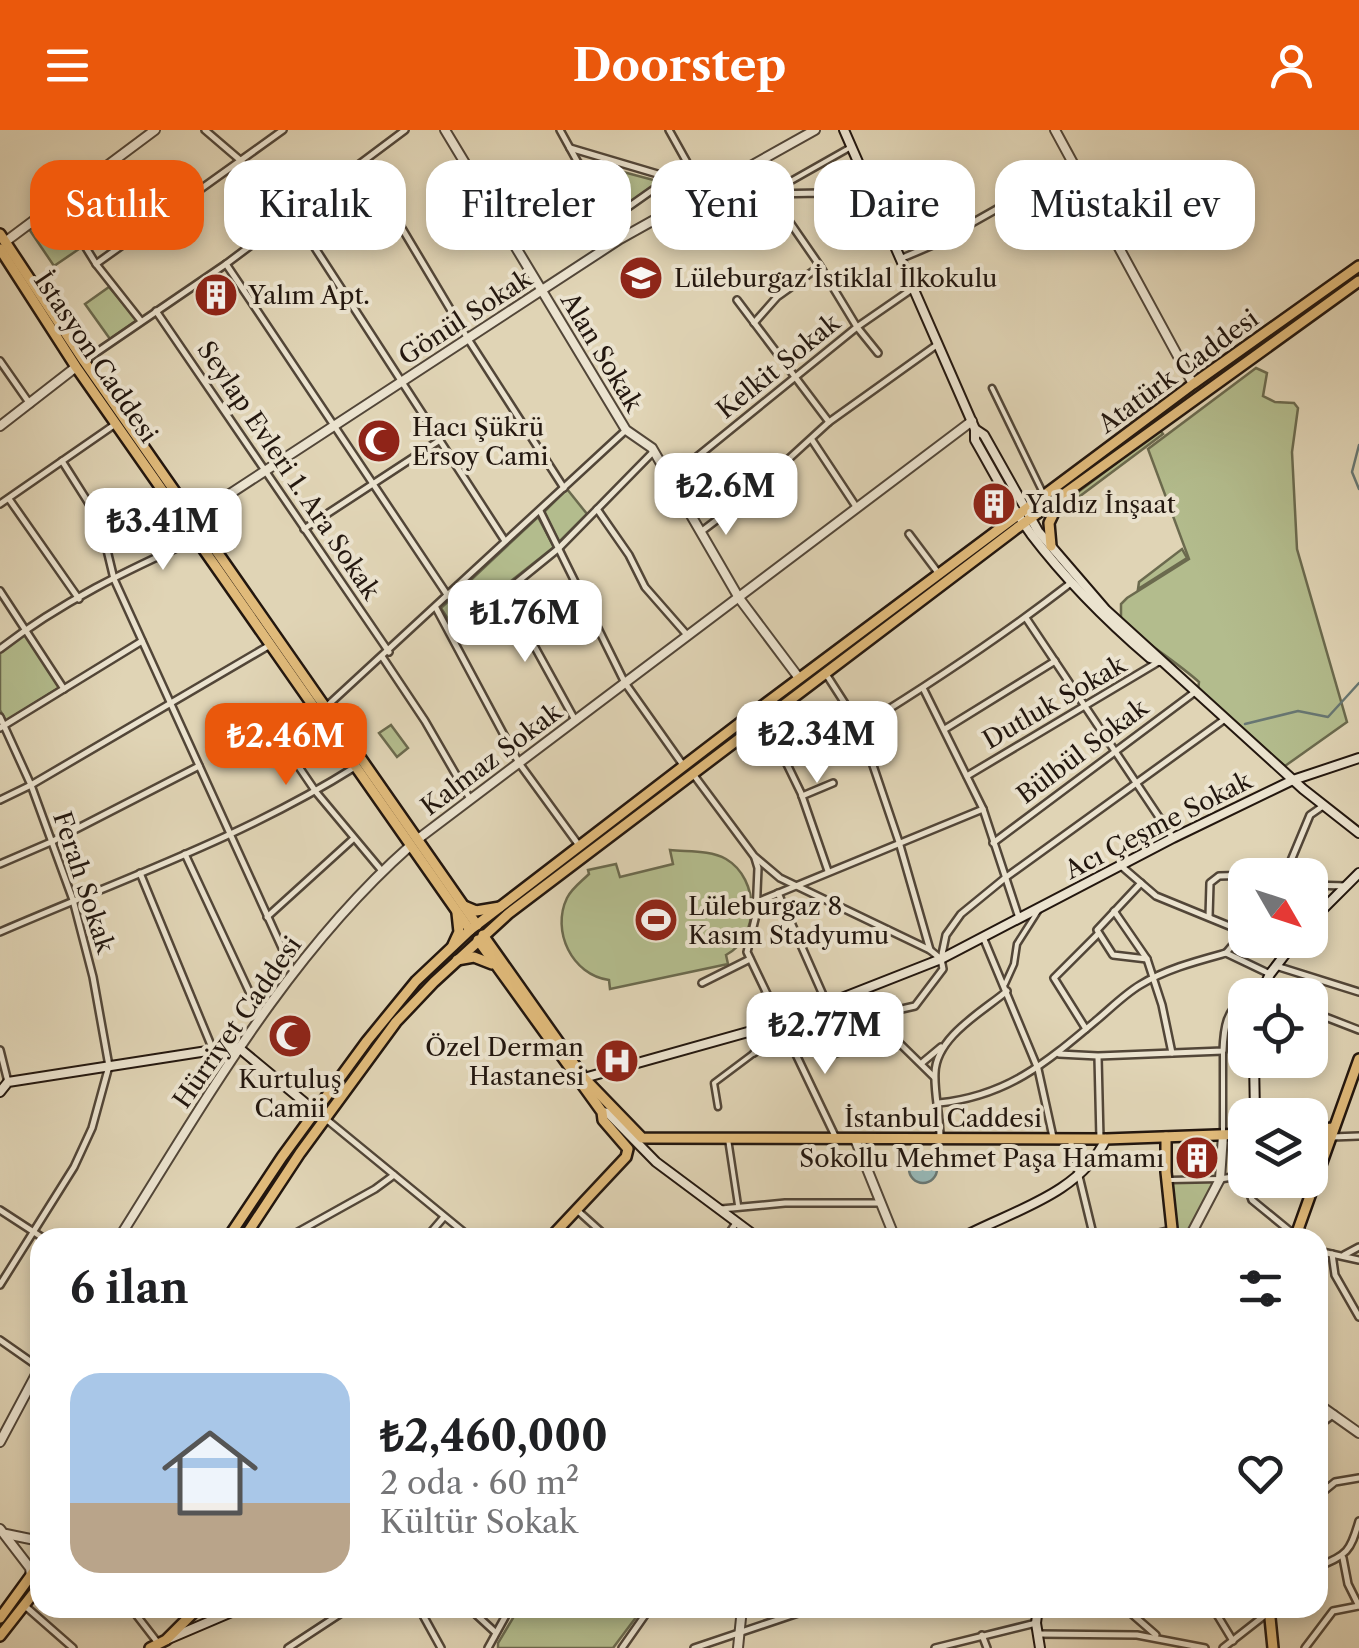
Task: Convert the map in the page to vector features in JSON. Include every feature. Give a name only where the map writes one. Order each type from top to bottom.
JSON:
[{"type":"main road","name":"İstasyon Caddesi","points":[[1,242],[80,364],[580,1079],[602,1118],[636,1145]]},
{"type":"main road","name":"Atatürk Caddesi","points":[[1025,516],[1044,495],[1357,267]]},
{"type":"main road","name":"Atatürk Caddesi","points":[[1025,516],[1063,495],[1359,281]]},
{"type":"main road","points":[[1051,546],[1049,523],[1063,495]]},
{"type":"main road","points":[[235,1228],[315,1111],[400,1000],[454,945],[477,932],[579,846],[799,678],[1025,516]]},
{"type":"main road","points":[[454,945],[459,929],[458,907],[504,910],[826,674],[1025,516]]},
{"type":"main road","name":"İstasyon Caddesi","points":[[190,520],[197,539],[274,642]]},
{"type":"main road","points":[[457,960],[478,957],[498,962],[496,936],[504,910]]},
{"type":"main road","points":[[249,1228],[396,1022],[457,960],[477,932]]},
{"type":"main road","points":[[1328,1140],[1359,1059]]},
{"type":"main road","points":[[559,1228],[636,1145],[580,1079]]},
{"type":"main road","name":"İstanbul Caddesi","points":[[636,1145],[728,1138],[1103,1139],[1228,1134]]},
{"type":"main road","points":[[1166,1137],[1171,1228]]},
{"type":"main road","points":[[1298,1228],[1306,1198]]},
{"type":"main road","points":[[0,1618],[30,1576]]},
{"type":"main road","points":[[0,1636],[30,1598]]},
{"type":"main road","points":[[159,1645],[187,1618]]},
{"type":"main road","points":[[1271,1618],[1273,1648]]},
{"type":"street","points":[[135,130],[142,140]]},
{"type":"street","points":[[116,160],[155,130]]},
{"type":"street","points":[[205,130],[240,160],[283,130]]},
{"type":"street","points":[[365,160],[405,130]]},
{"type":"street","name":"Alan Sokak","points":[[445,130],[626,430],[654,451],[739,598],[799,678]]},
{"type":"street","points":[[560,130],[577,160]]},
{"type":"street","points":[[669,130],[685,160]]},
{"type":"street","name":"Gönül Sokak","points":[[762,160],[815,130]]},
{"type":"street","points":[[844,130],[855,160]]},
{"type":"street","points":[[1056,130],[1074,160]]},
{"type":"street","points":[[794,179],[850,147]]},
{"type":"street","points":[[570,148],[651,172]]},
{"type":"street","points":[[96,264],[224,172]]},
{"type":"street","points":[[900,259],[995,210]]},
{"type":"street","points":[[1,242],[30,223]]},
{"type":"street","points":[[794,230],[878,353]]},
{"type":"street","points":[[406,236],[564,488]]},
{"type":"street","points":[[87,250],[141,322]]},
{"type":"street","points":[[0,426],[80,364],[244,250]]},
{"type":"street","points":[[316,250],[506,541]]},
{"type":"street","name":"Gönül Sokak","points":[[190,520],[604,250]]},
{"type":"street","points":[[896,250],[974,425],[984,435],[1025,516],[1072,582],[1150,658],[1160,661],[1322,806],[1359,833]]},
{"type":"street","points":[[1122,250],[1193,384]]},
{"type":"street","points":[[226,264],[448,596]]},
{"type":"street","points":[[754,323],[777,297],[820,266]]},
{"type":"street","name":"Kelkit Sokak","points":[[670,478],[857,327],[913,288]]},
{"type":"street","points":[[736,300],[830,422]]},
{"type":"street","name":"Seylap Evleri 1. Ara Sokak","points":[[156,311],[389,652]]},
{"type":"street","points":[[700,532],[747,497],[830,422],[938,344]]},
{"type":"street","points":[[0,361],[30,404]]},
{"type":"street","points":[[992,388],[1044,495]]},
{"type":"street","points":[[0,504],[120,420]]},
{"type":"street","name":"Kalmaz Sokak","points":[[414,842],[857,508],[974,425]]},
{"type":"street","points":[[322,710],[383,658],[626,430]]},
{"type":"street","points":[[811,438],[857,508]]},
{"type":"street","points":[[304,529],[440,440]]},
{"type":"street","points":[[452,635],[558,548],[654,451]]},
{"type":"street","points":[[62,461],[100,521],[114,579],[293,972]]},
{"type":"street","points":[[8,498],[79,598]]},
{"type":"street","points":[[597,509],[629,554],[645,587],[688,636]]},
{"type":"street","points":[[540,510],[625,682],[684,765]]},
{"type":"street","points":[[1025,516],[1104,612]]},
{"type":"street","points":[[909,534],[939,574]]},
{"type":"street","points":[[0,648],[79,598],[197,539]]},
{"type":"street","points":[[860,727],[924,688],[1072,582]]},
{"type":"street","points":[[0,592],[64,689]]},
{"type":"street","points":[[505,593],[575,720]]},
{"type":"street","points":[[436,608],[519,763],[579,846]]},
{"type":"street","points":[[1026,618],[1173,838]]},
{"type":"street","points":[[2,726],[142,641]]},
{"type":"street","points":[[0,800],[274,642]]},
{"type":"street","points":[[383,658],[470,800]]},
{"type":"street","points":[[944,728],[1054,661]]},
{"type":"street","name":"Dutluk Sokak","points":[[967,776],[1160,661]]},
{"type":"street","points":[[826,674],[860,727],[900,842],[930,950]]},
{"type":"street","points":[[924,688],[983,809],[1019,918]]},
{"type":"street","name":"Bülbül Sokak","points":[[993,843],[1195,692]]},
{"type":"street","name":"Ferah Sokak","points":[[0,717],[31,785],[74,900],[109,1066]]},
{"type":"street","points":[[870,1003],[893,1011],[914,1006],[943,969],[946,936],[961,914],[1225,719]]},
{"type":"street","points":[[765,720],[802,796],[828,871]]},
{"type":"street","points":[[284,745],[316,792],[382,871]]},
{"type":"street","name":"Acı Çeşme Sokak","points":[[580,1079],[781,1027],[827,1004],[941,960],[1120,865],[1294,780],[1359,758]]},
{"type":"street","points":[[0,932],[231,835],[316,792],[360,764]]},
{"type":"street","points":[[0,864],[199,766]]},
{"type":"street","points":[[692,774],[754,856],[780,878],[930,950],[941,960]]},
{"type":"street","points":[[1303,789],[1306,776]]},
{"type":"street","points":[[802,796],[833,784]]},
{"type":"street","points":[[1292,858],[1310,814],[1322,806]]},
{"type":"street","points":[[757,902],[983,809]]},
{"type":"street","points":[[266,918],[353,839]]},
{"type":"street","name":"Hürriyet Caddesi","points":[[125,1228],[239,1048],[293,972],[342,912],[414,842]]},
{"type":"street","points":[[185,854],[261,1017]]},
{"type":"street","points":[[754,856],[758,868],[757,902],[748,944],[750,959],[836,1138]]},
{"type":"street","points":[[1120,865],[1156,896],[1228,925]]},
{"type":"street","points":[[1328,904],[1359,872]]},
{"type":"street","points":[[140,874],[214,1050]]},
{"type":"street","points":[[1210,918],[1210,883],[1219,876],[1228,876]]},
{"type":"street","points":[[1141,883],[1098,928],[1098,934],[1113,955],[1147,959]]},
{"type":"street","points":[[1328,886],[1346,886]]},
{"type":"street","points":[[778,893],[827,1004]]},
{"type":"street","points":[[922,1062],[1006,988],[1017,944],[1040,906]]},
{"type":"street","points":[[1114,911],[1147,959],[1172,1052]]},
{"type":"street","points":[[1086,1029],[1054,978],[1098,934]]},
{"type":"street","points":[[983,938],[1038,1069],[1053,1138]]},
{"type":"street","points":[[939,1104],[990,1094],[1038,1069],[1137,986],[1226,953],[1273,970],[1359,992]]},
{"type":"street","points":[[1269,978],[1282,958]]},
{"type":"street","points":[[702,983],[750,959]]},
{"type":"street","points":[[862,990],[883,1026],[934,1077]]},
{"type":"street","points":[[1194,1227],[1220,1179],[1224,1025],[1228,1012]]},
{"type":"street","points":[[1328,1018],[1359,1030]]},
{"type":"street","points":[[718,1106],[714,1083],[781,1027]]},
{"type":"street","points":[[940,1138],[934,1077],[936,1060],[944,1045]]},
{"type":"street","points":[[0,1092],[8,1082],[239,1048],[315,1111]]},
{"type":"street","points":[[0,1050],[8,1082]]},
{"type":"street","points":[[1056,1054],[1098,1056],[1223,1050]]},
{"type":"street","points":[[984,1228],[1056,1192],[1100,1151],[1103,1139],[1098,1056]]},
{"type":"street","points":[[36,1228],[74,1167],[92,1128],[109,1066]]},
{"type":"street","points":[[326,1118],[459,1228]]},
{"type":"street","points":[[1331,1133],[1359,1136]]},
{"type":"street","points":[[728,1138],[738,1205]]},
{"type":"street","points":[[855,1138],[891,1228]]},
{"type":"street","points":[[1070,1138],[1091,1228]]},
{"type":"street","points":[[636,1145],[743,1228]]},
{"type":"street","points":[[304,1228],[394,1174]]},
{"type":"street","points":[[1166,1180],[1228,1178]]},
{"type":"street","points":[[1251,1198],[1285,1228]]},
{"type":"street","points":[[718,1209],[738,1205],[880,1203]]},
{"type":"street","points":[[0,1210],[32,1228]]},
{"type":"street","points":[[576,1210],[597,1228]]},
{"type":"street","points":[[435,1228],[445,1217]]},
{"type":"street","points":[[733,1228],[736,1223]]},
{"type":"street","points":[[0,1285],[30,1238]]},
{"type":"street","points":[[1342,1256],[1359,1247]]},
{"type":"street","points":[[1328,1253],[1359,1260]]},
{"type":"street","points":[[1332,1254],[1335,1275],[1359,1318]]},
{"type":"street","points":[[0,1340],[30,1361]]},
{"type":"street","points":[[0,1442],[2,1430],[30,1384]]},
{"type":"street","points":[[1328,1410],[1359,1433]]},
{"type":"street","points":[[1328,1418],[1334,1414]]},
{"type":"street","points":[[1328,1487],[1359,1478]]},
{"type":"street","points":[[1328,1563],[1349,1550],[1359,1521]]},
{"type":"street","points":[[3,1532],[30,1539]]},
{"type":"street","points":[[3,1532],[30,1568],[30,1576]]},
{"type":"street","points":[[1305,1648],[1334,1611],[1359,1606],[1344,1572],[1343,1557]]},
{"type":"street","points":[[24,1605],[30,1610]]},
{"type":"street","points":[[39,1618],[74,1648]]},
{"type":"street","points":[[139,1618],[159,1645],[218,1618]]},
{"type":"street","points":[[288,1648],[334,1618]]},
{"type":"street","points":[[425,1618],[440,1648]]},
{"type":"street","points":[[480,1618],[495,1632]]},
{"type":"street","points":[[488,1648],[504,1618]]},
{"type":"street","points":[[622,1648],[643,1618]]},
{"type":"street","points":[[738,1648],[741,1618]]},
{"type":"street","points":[[694,1648],[784,1618]]},
{"type":"street","points":[[1037,1618],[1041,1644],[1091,1633],[1158,1636],[1205,1648]]},
{"type":"street","points":[[1137,1618],[1158,1636]]},
{"type":"street","points":[[1219,1618],[1233,1641]]},
{"type":"street","points":[[1223,1648],[1260,1618]]},
{"type":"street","points":[[934,1648],[1036,1623]]},
{"type":"street","points":[[982,1635],[986,1648]]},
{"type":"green space","points":[[631,174],[651,179],[651,189],[631,203]]},
{"type":"green space","points":[[43,250],[78,250],[54,266]]},
{"type":"green space","points":[[109,287],[137,320],[110,339],[85,304]]},
{"type":"green space","points":[[1256,368],[1267,373],[1263,396],[1275,402],[1294,403],[1298,408],[1292,452],[1297,549],[1347,722],[1285,766],[1198,690],[1199,682],[1121,621],[1121,604],[1127,598],[1189,559],[1148,449]]},
{"type":"green space","points":[[1160,430],[1163,434],[1064,508],[1061,505]]},
{"type":"green space","points":[[567,489],[587,514],[559,542],[544,512]]},
{"type":"green space","points":[[538,517],[554,547],[453,627],[441,608]]},
{"type":"green space","points":[[1182,549],[1187,558],[1138,589],[1139,582]]},
{"type":"green space","points":[[25,633],[60,687],[6,721],[0,710],[0,652]]},
{"type":"green space","points":[[391,725],[408,748],[397,757],[379,733]]},
{"type":"green space","name":"Lüleburgaz 8 Kasım Stadyumu","points":[[670,850],[713,854],[737,868],[750,893],[752,908],[745,935],[726,955],[728,964],[610,989],[609,980],[585,970],[568,949],[562,924],[567,898],[589,874],[588,870],[616,864],[620,877],[673,864]]},
{"type":"green space","points":[[853,1015],[860,1035],[850,1039],[844,1018]]},
{"type":"green space","points":[[850,1039],[855,1050],[829,1060],[825,1049]]},
{"type":"green space","points":[[1220,1179],[1194,1228],[1172,1228],[1167,1180]]},
{"type":"green space","points":[[513,1618],[636,1618],[613,1648],[498,1648]]},
{"type":"water","points":[[923,1155],[933,1159],[937,1169],[933,1179],[923,1183],[913,1179],[909,1169],[913,1159]]},
{"type":"waterway","points":[[1359,445],[1352,472],[1359,489]]},
{"type":"waterway","points":[[1245,724],[1298,711],[1328,717],[1359,683]]},
{"type":"place","name":"Lüleburgaz İstiklal İlkokulu","points":[[641,278]]},
{"type":"place","name":"Yalım Apt.","points":[[216,295]]},
{"type":"place","name":"Hacı Şükrü Ersoy Cami","points":[[379,441]]},
{"type":"place","name":"Yaldız İnşaat","points":[[994,504]]},
{"type":"place","name":"Lüleburgaz 8 Kasım Stadyumu","points":[[656,920]]},
{"type":"place","name":"Kurtuluş Camii","points":[[290,1036]]},
{"type":"place","name":"Özel Derman Hastanesi","points":[[617,1061]]},
{"type":"place","name":"Sokollu Mehmet Paşa Hamamı","points":[[1197,1158]]}]
